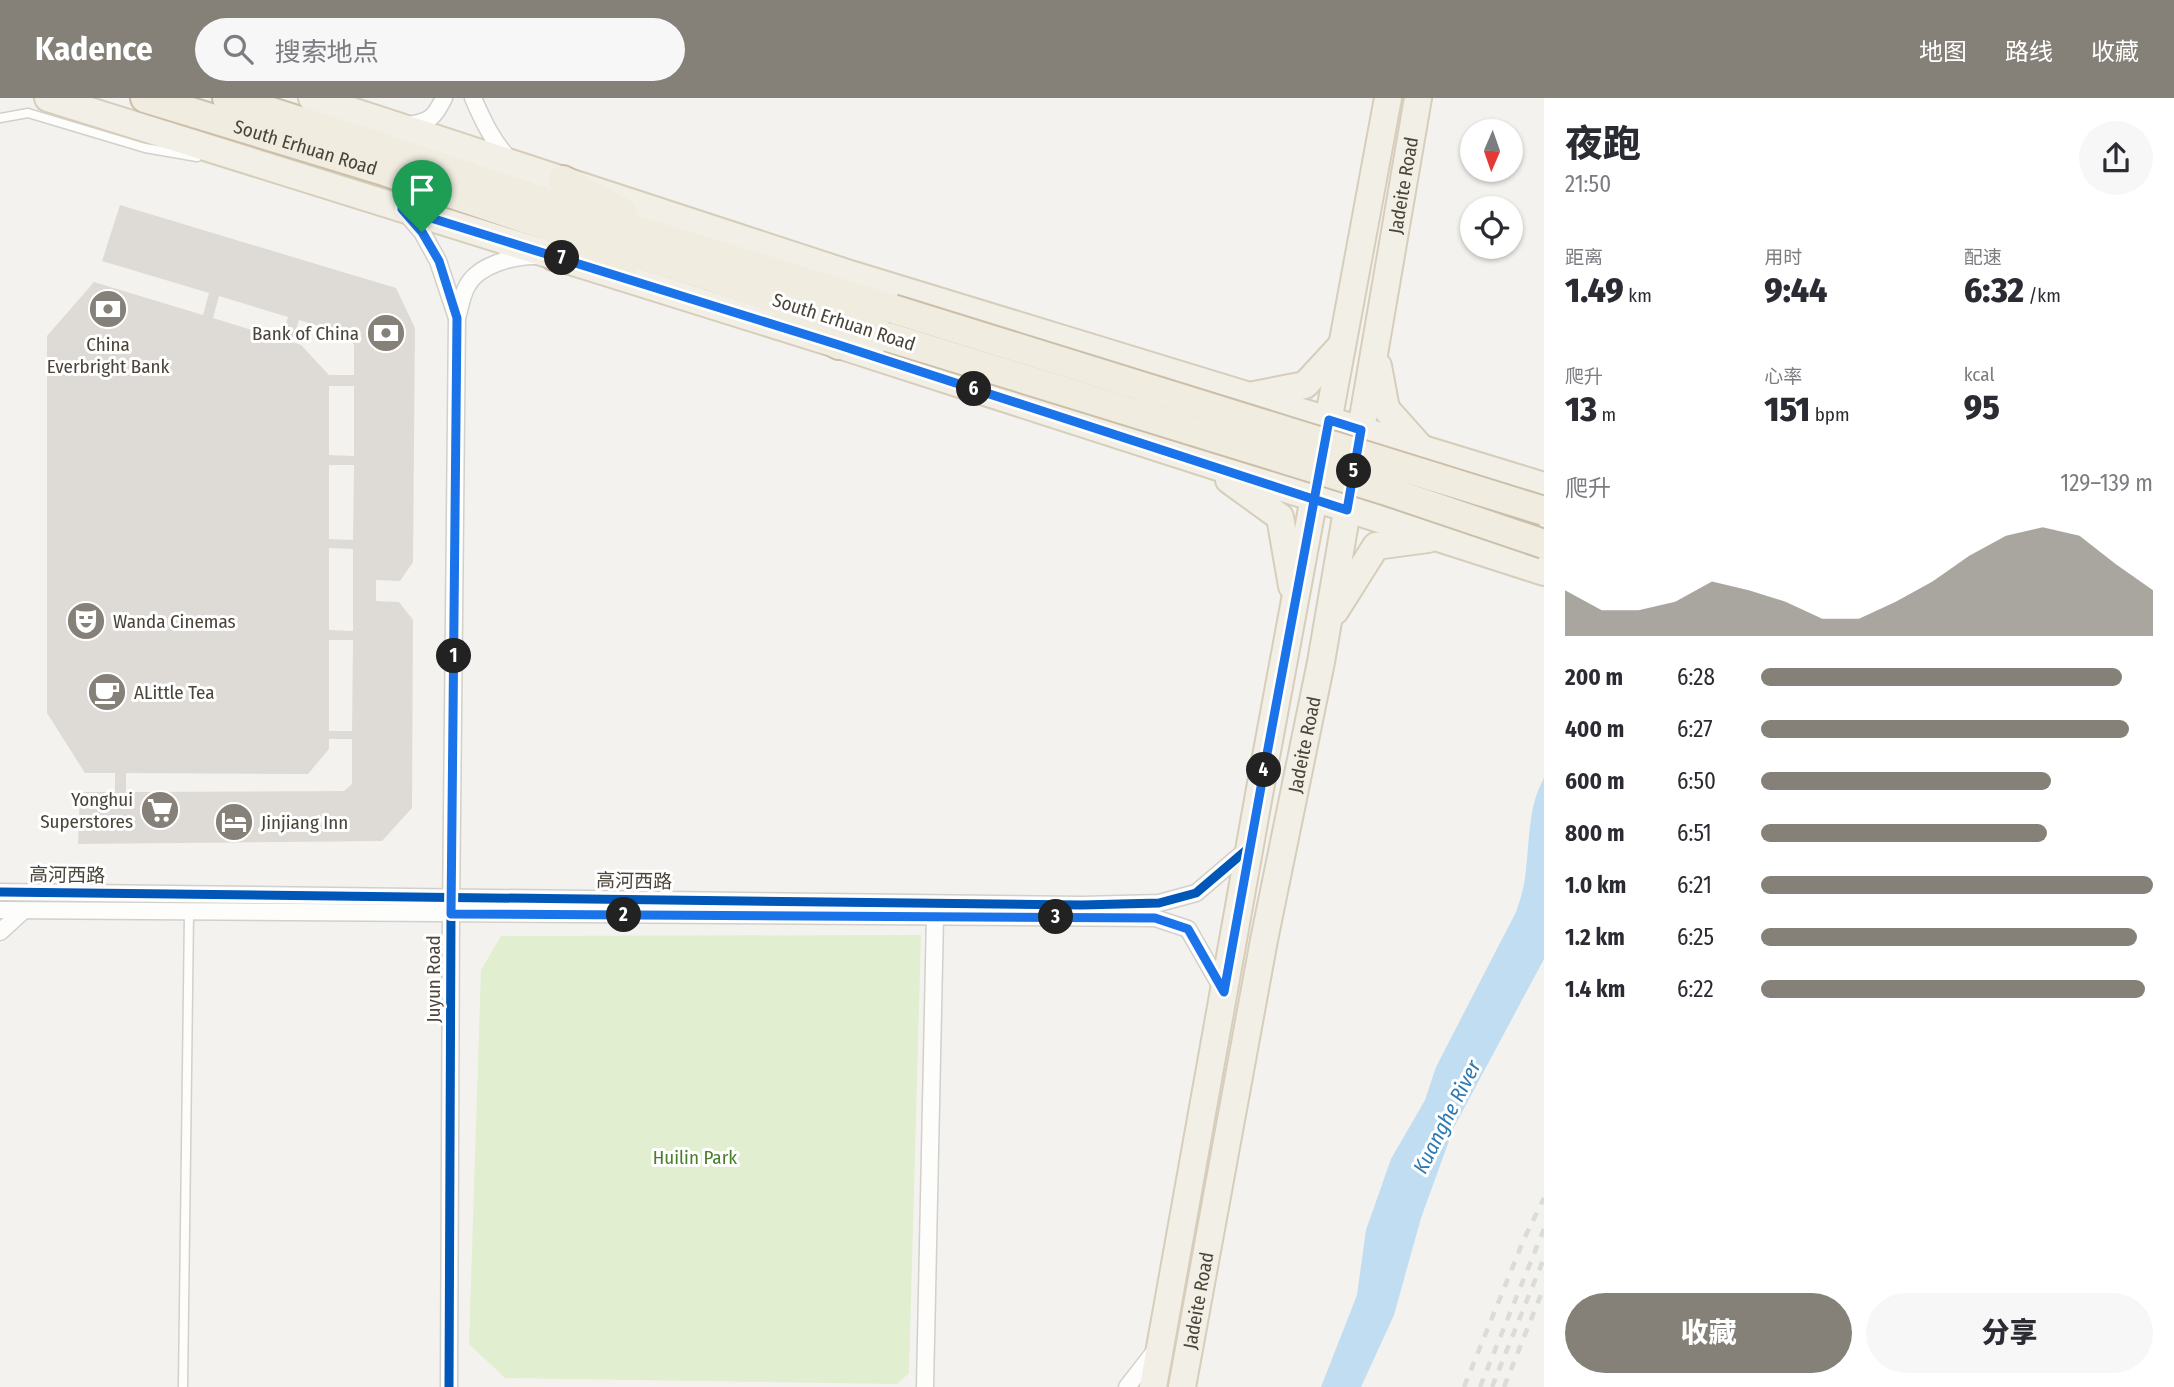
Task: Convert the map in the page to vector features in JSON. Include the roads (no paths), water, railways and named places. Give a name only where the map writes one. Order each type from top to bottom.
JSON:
[{"type":"highway","name":"South Erhuan Road","points":[[145,98],[381,170],[695,260],[893,309],[1544,511]]},
{"type":"highway","name":"South Erhuan Road","points":[[227,98],[357,138],[533,198],[888,337],[1384,490],[1544,544]]},
{"type":"highway","points":[[561,173],[695,260],[839,345]]},
{"type":"highway","points":[[554,256],[695,260],[847,273]]},
{"type":"main road","points":[[312,98],[413,123],[505,152],[847,273],[1544,486]]},
{"type":"main road","name":"Jadeite Road","points":[[1153,1387],[1388,98]]},
{"type":"main road","name":"Jadeite Road","points":[[1182,1387],[1264,940],[1328,622],[1418,98]]},
{"type":"main road","points":[[54,99],[839,345],[1544,572]]},
{"type":"main road","points":[[1248,396],[1305,385],[1342,345]]},
{"type":"main road","points":[[1375,347],[1386,409],[1421,448]]},
{"type":"main road","points":[[1207,465],[1280,517],[1295,601]]},
{"type":"main road","points":[[1328,622],[1376,546],[1436,537]]},
{"type":"street","points":[[413,123],[435,116],[444,98]]},
{"type":"street","points":[[473,98],[505,152]]},
{"type":"street","points":[[402,209],[422,232],[439,261],[457,318]]},
{"type":"street","points":[[457,318],[467,285],[480,270],[518,256],[554,256]]},
{"type":"street","name":"Juyun Road","points":[[449,1387],[457,318]]},
{"type":"street","name":"高河西路","points":[[3,889],[1082,905],[1159,903],[1196,893],[1250,847]]},
{"type":"street","name":"高河西路","points":[[0,910],[1155,918],[1188,929],[1224,992]]},
{"type":"street","points":[[0,932],[23,911]]},
{"type":"street","points":[[925,1387],[935,916]]},
{"type":"street","points":[[1127,1387],[1160,1343]]},
{"type":"lane","points":[[0,118],[28,113],[145,148],[282,172]]},
{"type":"lane","points":[[183,1387],[189,912]]},
{"type":"water","name":"Kuanghe River","points":[[1544,778],[1544,959],[1454,1127],[1421,1218],[1394,1315],[1361,1387],[1321,1387],[1357,1295],[1366,1230],[1391,1159],[1425,1100],[1436,1067],[1516,912],[1525,880],[1532,811]]},
{"type":"railway","points":[[1464,1387],[1524,1239],[1544,1198]]},
{"type":"railway","points":[[1480,1387],[1544,1229]]},
{"type":"railway","points":[[1492,1387],[1544,1258]]},
{"type":"railway","points":[[1504,1387],[1544,1287]]},
{"type":"place","name":"China Everbright Bank","points":[[108,309]]},
{"type":"place","name":"Bank of China","points":[[386,333]]},
{"type":"place","name":"Wanda Cinemas","points":[[86,621]]},
{"type":"place","name":"ALittle Tea","points":[[107,692]]},
{"type":"place","name":"Yonghui Superstores","points":[[160,810]]},
{"type":"place","name":"Jinjiang Inn","points":[[234,822]]},
{"type":"park label","name":"Huilin Park","points":[[695,1157]]}]
